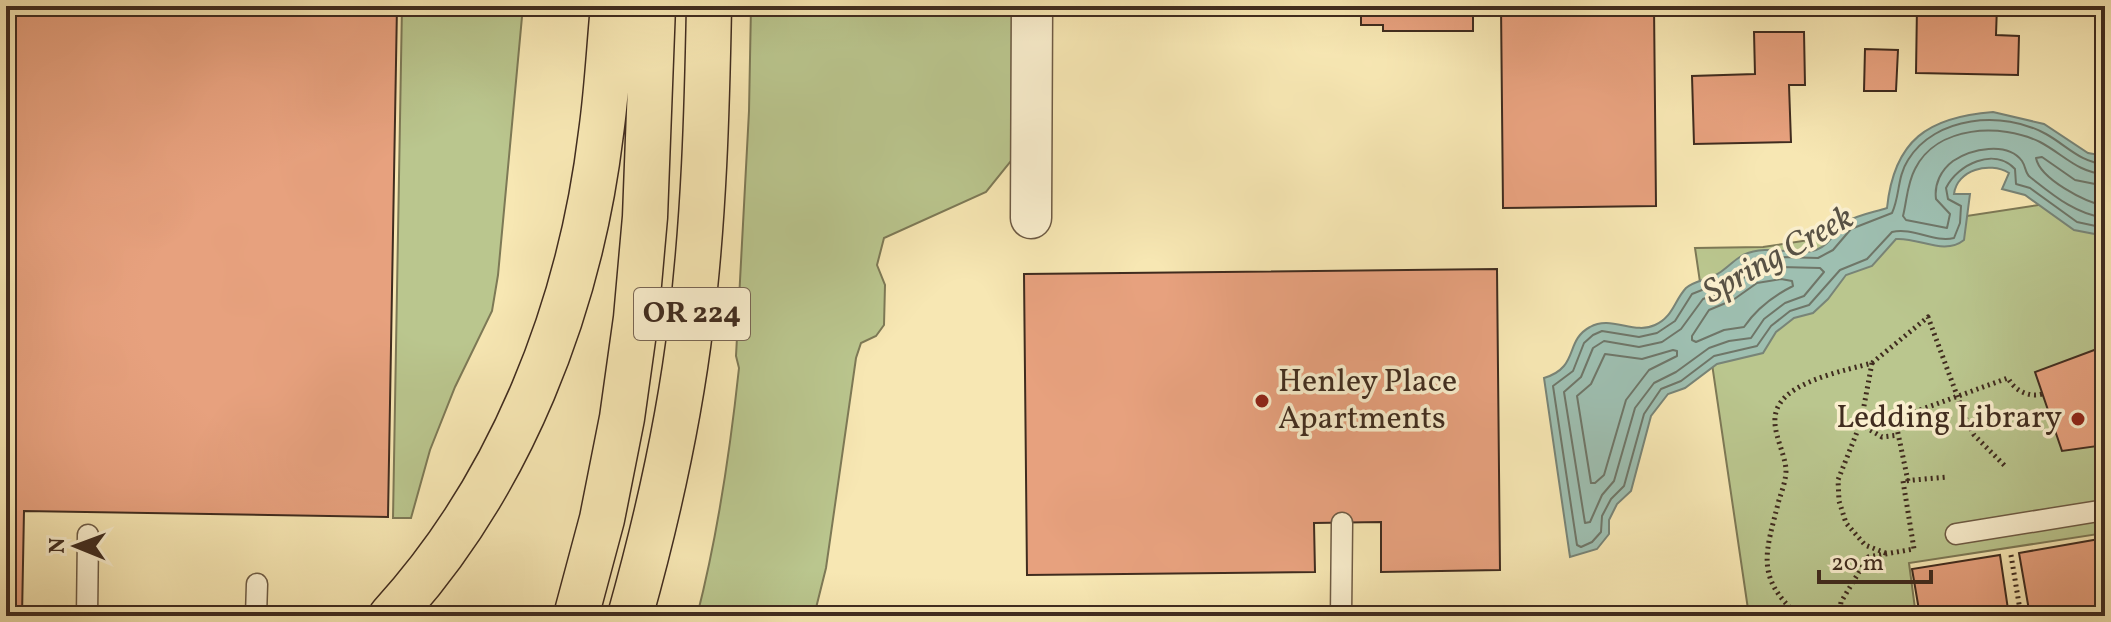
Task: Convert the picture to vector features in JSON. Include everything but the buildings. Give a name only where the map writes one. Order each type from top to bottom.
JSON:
[{"type":"highway","points":[[391,616],[416,589],[467,518],[510,442],[546,360],[583,231],[601,135],[613,6]]},
{"type":"highway","name":"OR 224","points":[[576,616],[605,504],[622,418],[634,332],[645,217],[653,6]]},
{"type":"highway","name":"OR 224","points":[[630,616],[654,529],[676,426],[691,322],[706,116],[709,6]]},
{"type":"street","points":[[1031,218],[1032,6]]},
{"type":"lane","points":[[1956,534],[2105,510]]},
{"type":"lane","points":[[1341,616],[1342,523]]},
{"type":"lane","points":[[87,616],[88,535]]},
{"type":"lane","points":[[256,616],[257,584]]},
{"type":"path","points":[[1799,616],[1773,589],[1766,568],[1769,540],[1786,472],[1775,417],[1779,405],[1789,395],[1822,376],[1872,363],[1928,317],[1974,435],[2006,467]]},
{"type":"path","points":[[1872,363],[1860,424],[1838,480],[1839,501],[1846,523],[1865,545],[1888,554]]},
{"type":"path","points":[[1908,481],[1895,419],[2008,378],[2011,385],[2024,392],[2042,394]]},
{"type":"path","points":[[1860,424],[1882,437],[1898,435]]},
{"type":"path","points":[[1839,616],[1841,602],[1868,557],[1914,549],[1903,481],[1947,477]]},
{"type":"path","points":[[2006,526],[2021,616]]},
{"type":"green space","points":[[402,6],[523,6],[492,311],[455,387],[430,450],[411,518],[393,518]]},
{"type":"green space","points":[[751,6],[1012,6],[1011,161],[986,192],[884,238],[877,265],[885,285],[884,325],[876,336],[861,343],[856,358],[826,568],[814,616],[697,616],[722,493],[739,368],[736,356],[749,111]]},
{"type":"green space","points":[[2105,195],[2105,533],[1909,563],[1916,616],[1749,616],[1695,248],[1763,247]]},
{"type":"water","name":"Spring Creek","points":[[1993,112],[2044,124],[2088,153],[2105,156],[2105,236],[2074,230],[2025,195],[2002,189],[2009,173],[2001,169],[1984,168],[1967,174],[1956,186],[1954,194],[1970,194],[1964,240],[1940,246],[1896,239],[1872,266],[1846,275],[1813,313],[1794,318],[1776,332],[1763,353],[1717,364],[1685,388],[1668,394],[1651,416],[1631,491],[1617,504],[1609,520],[1609,534],[1597,549],[1570,557],[1544,378],[1563,367],[1582,333],[1590,327],[1606,323],[1639,328],[1655,325],[1670,313],[1686,288],[1715,275],[1743,255],[1762,250],[1808,252],[1821,248],[1846,222],[1887,208],[1897,165],[1918,136],[1950,120]]},
{"type":"place","name":"Henley Place Apartments","points":[[1262,401]]},
{"type":"place","name":"Ledding Library","points":[[2078,419]]}]
